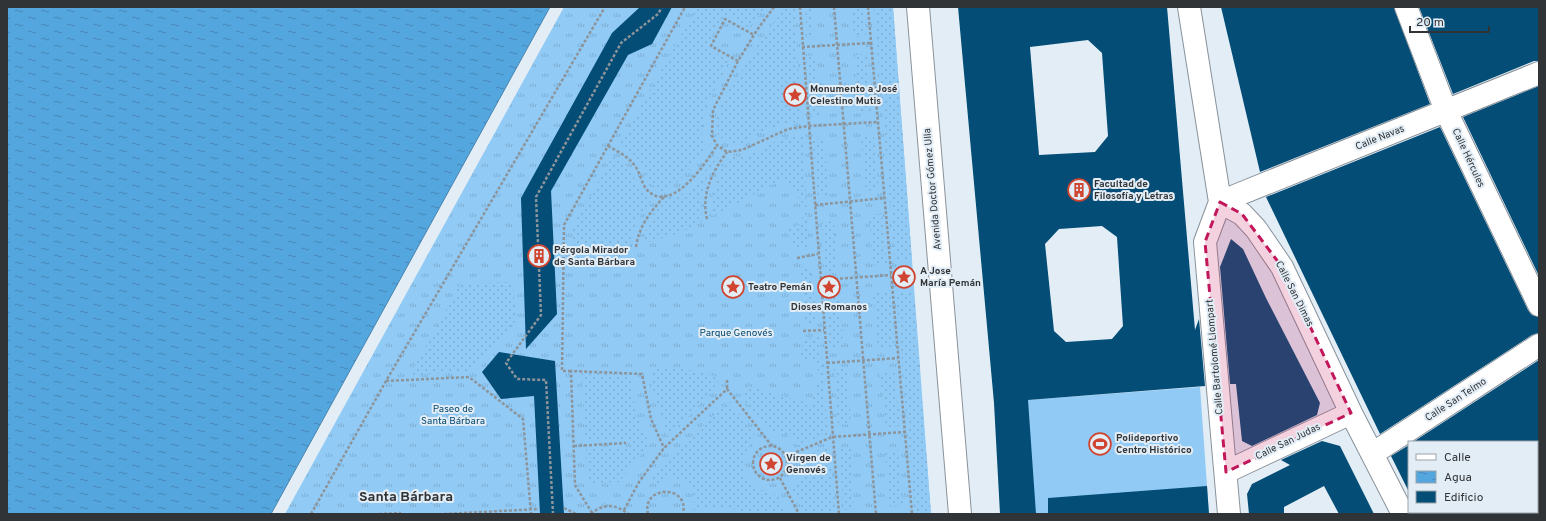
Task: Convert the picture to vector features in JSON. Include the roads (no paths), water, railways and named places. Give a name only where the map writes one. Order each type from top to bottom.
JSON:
[{"type":"street","name":"Avenida Doctor Gómez Ulla","points":[[918,7],[960,514]]},
{"type":"street","points":[[1189,7],[1220,202]]},
{"type":"street","name":"Calle Hércules","points":[[1406,7],[1446,111],[1539,305]]},
{"type":"street","name":"Calle Navas","points":[[1220,202],[1539,73]]},
{"type":"street","name":"Calle San Dimas","points":[[1220,202],[1242,214],[1256,229],[1282,267],[1351,412],[1403,514]]},
{"type":"street","name":"Calle Bartolomé Llompart","points":[[1220,202],[1205,242],[1229,514]]},
{"type":"street","name":"Calle San Telmo","points":[[1372,454],[1539,345]]},
{"type":"street","name":"Calle San Judas","points":[[1226,472],[1351,412]]},
{"type":"water","points":[[7,7],[550,7],[271,514],[7,514]]},
{"type":"place","name":"Monumento a José Celestino Mutis","points":[[795,95]]},
{"type":"place","name":"Facultad de Filosofía y Letras","points":[[1079,190]]},
{"type":"place","name":"Pérgola Mirador de Santa Bárbara","points":[[539,256]]},
{"type":"place","name":"A Jose María Pemán","points":[[904,277]]},
{"type":"place","name":"Teatro Pemán","points":[[733,287]]},
{"type":"place","name":"Dioses Romanos","points":[[829,287]]},
{"type":"place","name":"Polideportivo Centro Histórico","points":[[1100,444]]},
{"type":"place","name":"Virgen de Genovés","points":[[771,464]]},
{"type":"district","name":"Santa Bárbara","points":[[406,497]]},
{"type":"park label","name":"Parque Genovés","points":[[736,333]]},
{"type":"park label","name":"Paseo de Santa Bárbara","points":[[453,414]]}]
